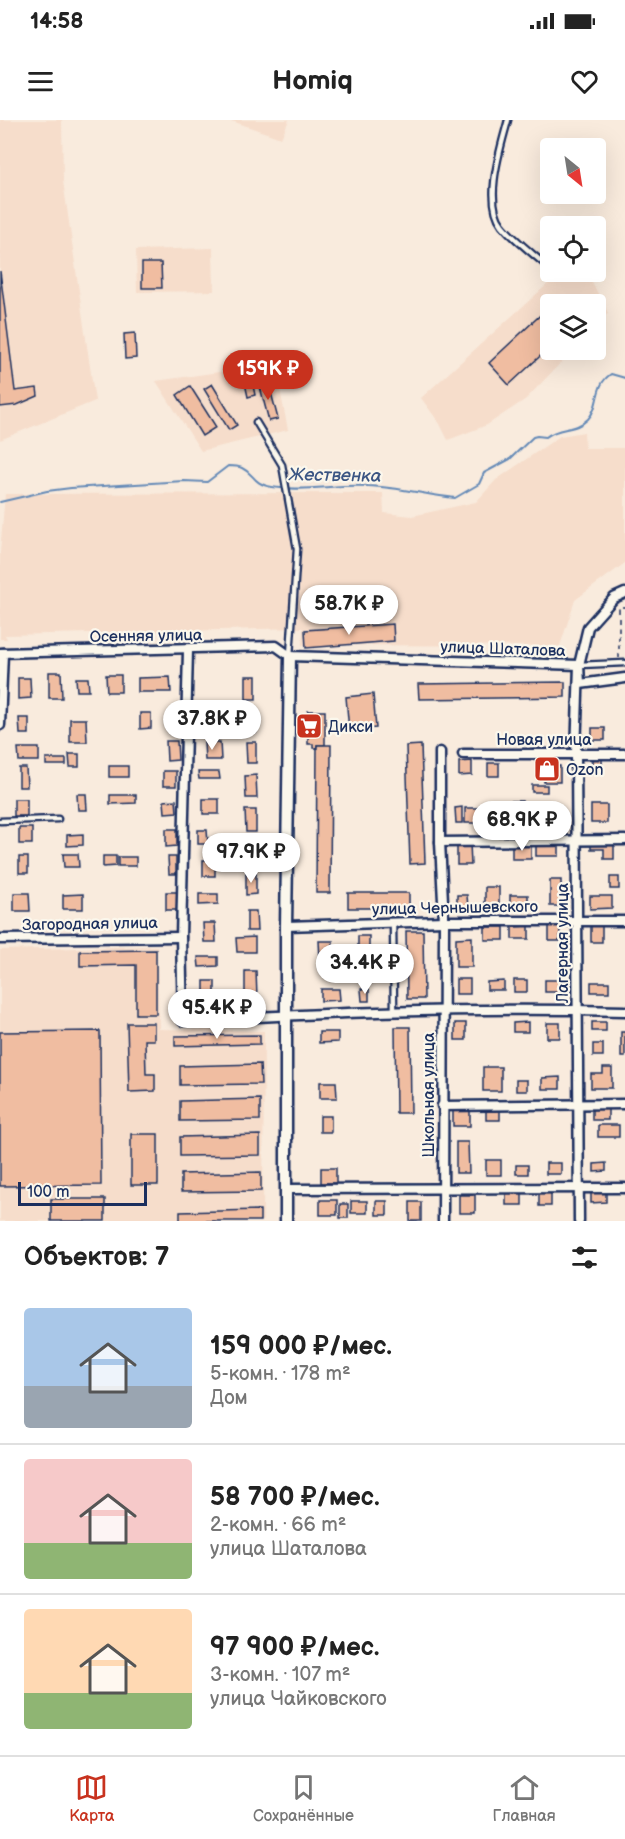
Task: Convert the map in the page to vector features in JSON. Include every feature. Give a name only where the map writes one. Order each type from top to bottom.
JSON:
[{"type":"street","name":"Лагерная улица","points":[[579,1221],[576,753],[579,665],[588,627],[614,598],[625,593]]},
{"type":"street","name":"Осенняя улица","points":[[1,653],[276,646],[290,656]]},
{"type":"street","points":[[188,650],[181,937],[183,1021],[442,1010],[625,1011]]},
{"type":"street","points":[[0,725],[1,653]]},
{"type":"street","name":"улица Шаталова","points":[[290,656],[579,665],[580,684],[625,678]]},
{"type":"street","points":[[286,1221],[286,926],[290,656]]},
{"type":"street","name":"Школьная улица","points":[[441,752],[440,842],[444,921],[443,1221]]},
{"type":"street","name":"Новая улица","points":[[463,754],[625,754]]},
{"type":"street","points":[[440,842],[625,840]]},
{"type":"street","name":"улица Чернышевского","points":[[286,926],[444,921],[625,921]]},
{"type":"street","name":"Загородная улица","points":[[0,939],[181,937]]},
{"type":"street","points":[[442,1106],[625,1104]]},
{"type":"street","points":[[286,1190],[625,1188]]},
{"type":"lane","points":[[508,120],[495,173],[495,211],[502,224],[540,259]]},
{"type":"lane","points":[[256,422],[282,465],[297,549],[290,656]]},
{"type":"lane","points":[[579,665],[622,663]]},
{"type":"lane","points":[[0,821],[58,819]]},
{"type":"lane","points":[[393,923],[394,1012]]},
{"type":"path","points":[[622,663],[620,607],[625,606]]},
{"type":"shaded area","points":[[0,120],[62,120],[63,181],[95,401],[0,440]]},
{"type":"shaded area","points":[[229,120],[289,120],[281,138]]},
{"type":"shaded area","points":[[213,248],[214,291],[137,292],[136,250]]},
{"type":"shaded area","points":[[550,282],[592,282],[598,294],[540,294],[540,360],[563,360],[526,399],[487,425],[448,440],[440,424],[421,398]]},
{"type":"shaded area","points":[[275,364],[288,430],[201,451],[156,381]]},
{"type":"shaded area","points":[[584,432],[585,448],[625,448],[625,563],[575,600],[560,646],[302,645],[303,628],[5,635],[7,639],[0,639],[0,552],[5,494],[383,493],[384,513],[412,516],[476,502],[496,480],[560,436]]},
{"type":"shaded area","points":[[157,946],[159,1029],[264,1031],[263,1221],[0,1221],[0,950]]},
{"type":"building","points":[[142,263],[161,263],[162,288],[142,288]]},
{"type":"building","points":[[0,271],[15,391],[37,388],[38,396],[17,405],[0,407]]},
{"type":"building","points":[[540,315],[540,356],[509,385],[489,363]]},
{"type":"building","points":[[135,333],[136,358],[125,359],[124,334]]},
{"type":"building","points":[[252,381],[255,395],[248,397],[245,383]]},
{"type":"building","points":[[268,381],[278,419],[269,421],[259,383]]},
{"type":"building","points":[[212,384],[237,425],[229,430],[204,389]]},
{"type":"building","points":[[190,386],[216,427],[202,436],[177,395]]},
{"type":"building","points":[[393,624],[394,641],[306,648],[305,630]]},
{"type":"building","points":[[49,672],[61,672],[62,698],[49,698]]},
{"type":"building","points":[[106,675],[121,675],[121,692],[107,692]]},
{"type":"building","points":[[246,676],[256,676],[256,699],[246,699]]},
{"type":"building","points":[[170,677],[171,692],[138,692],[138,678]]},
{"type":"building","points":[[18,678],[30,678],[31,698],[18,699]]},
{"type":"building","points":[[76,678],[88,678],[89,691],[77,691]]},
{"type":"building","points":[[565,682],[565,697],[419,699],[418,684]]},
{"type":"building","points":[[373,694],[376,728],[349,730],[346,697]]},
{"type":"building","points":[[247,711],[256,711],[256,733],[247,733]]},
{"type":"building","points":[[308,711],[325,711],[325,745],[317,745],[317,748],[313,748],[313,744],[308,744]]},
{"type":"building","points":[[140,713],[151,713],[151,728],[140,729]]},
{"type":"building","points":[[19,718],[29,718],[29,734],[20,734]]},
{"type":"building","points":[[70,719],[86,719],[87,742],[70,742]]},
{"type":"building","points":[[592,728],[605,728],[605,740],[592,740]]},
{"type":"building","points":[[166,741],[177,741],[178,760],[167,761]]},
{"type":"building","points":[[204,742],[220,742],[221,760],[205,760]]},
{"type":"building","points":[[246,742],[256,742],[256,763],[247,763]]},
{"type":"building","points":[[317,745],[331,745],[330,893],[316,893]]},
{"type":"building","points":[[421,745],[425,863],[410,864],[406,746]]},
{"type":"building","points":[[18,748],[39,748],[39,761],[19,761]]},
{"type":"building","points":[[69,754],[79,754],[79,767],[70,767]]},
{"type":"building","points":[[602,757],[602,774],[592,774],[592,758]]},
{"type":"building","points":[[46,759],[66,759],[66,765],[46,765]]},
{"type":"building","points":[[472,761],[472,775],[459,776],[459,762]]},
{"type":"building","points":[[488,763],[499,763],[499,776],[488,776]]},
{"type":"building","points":[[109,766],[128,766],[128,777],[109,777]]},
{"type":"building","points":[[544,766],[560,766],[560,782],[544,782]]},
{"type":"building","points":[[19,768],[26,768],[27,787],[19,787]]},
{"type":"building","points":[[163,771],[176,771],[176,786],[163,786]]},
{"type":"building","points":[[198,772],[219,772],[220,779],[199,779]]},
{"type":"building","points":[[256,775],[257,798],[246,798],[245,776]]},
{"type":"building","points":[[532,785],[547,785],[547,792],[532,792]]},
{"type":"building","points":[[77,794],[86,794],[87,810],[78,810]]},
{"type":"building","points":[[110,795],[136,795],[136,803],[110,804]]},
{"type":"building","points":[[14,799],[27,799],[27,816],[14,816]]},
{"type":"building","points":[[203,799],[219,799],[219,814],[203,814]]},
{"type":"building","points":[[176,800],[177,812],[165,813],[164,801]]},
{"type":"building","points":[[498,801],[522,801],[522,822],[498,822]]},
{"type":"building","points":[[591,805],[607,805],[607,823],[591,823]]},
{"type":"building","points":[[533,806],[545,806],[545,814],[560,814],[560,822],[533,824]]},
{"type":"building","points":[[462,807],[462,823],[456,823],[455,808]]},
{"type":"building","points":[[465,808],[482,808],[482,823],[465,823]]},
{"type":"building","points":[[245,810],[256,810],[256,832],[246,832]]},
{"type":"building","points":[[19,828],[32,828],[32,844],[19,844]]},
{"type":"building","points":[[166,829],[177,829],[177,846],[166,847]]},
{"type":"building","points":[[198,830],[207,830],[208,844],[198,844]]},
{"type":"building","points":[[83,834],[83,845],[67,846],[67,835]]},
{"type":"building","points":[[614,841],[614,859],[604,859],[604,849],[591,849],[591,843]]},
{"type":"building","points":[[457,843],[470,843],[471,865],[457,865]]},
{"type":"building","points":[[536,843],[559,843],[559,856],[536,856]]},
{"type":"building","points":[[512,844],[531,844],[531,859],[512,859]]},
{"type":"building","points":[[256,846],[256,864],[247,864],[246,847]]},
{"type":"building","points":[[63,854],[78,854],[79,867],[64,867]]},
{"type":"building","points":[[103,856],[116,856],[116,866],[103,867]]},
{"type":"building","points":[[19,857],[28,857],[28,873],[19,873]]},
{"type":"building","points":[[118,857],[136,857],[136,866],[118,866]]},
{"type":"building","points":[[168,857],[176,857],[176,874],[169,874]]},
{"type":"building","points":[[203,860],[215,860],[215,876],[203,876]]},
{"type":"building","points":[[246,873],[256,873],[256,894],[246,895]]},
{"type":"building","points":[[610,877],[619,877],[619,889],[610,889]]},
{"type":"building","points":[[550,880],[561,880],[561,906],[550,906]]},
{"type":"building","points":[[485,887],[499,887],[499,905],[485,905]]},
{"type":"building","points":[[166,892],[177,892],[177,910],[166,910]]},
{"type":"building","points":[[14,893],[29,893],[30,911],[14,911]]},
{"type":"building","points":[[348,893],[409,893],[409,908],[348,908]]},
{"type":"building","points":[[83,894],[83,909],[63,909],[63,895]]},
{"type":"building","points":[[199,894],[218,894],[218,904],[199,905]]},
{"type":"building","points":[[457,895],[467,895],[468,908],[457,908]]},
{"type":"building","points":[[510,895],[528,895],[528,906],[510,906]]},
{"type":"building","points":[[590,896],[612,896],[612,908],[590,909]]},
{"type":"building","points":[[247,911],[256,911],[257,931],[247,931]]},
{"type":"building","points":[[203,923],[215,923],[216,942],[204,942]]},
{"type":"building","points":[[529,926],[529,939],[512,939],[512,927]]},
{"type":"building","points":[[549,926],[560,926],[560,941],[549,941]]},
{"type":"building","points":[[591,926],[602,926],[602,942],[591,942]]},
{"type":"building","points":[[485,927],[504,927],[504,940],[485,940]]},
{"type":"building","points":[[406,931],[423,931],[424,999],[407,999]]},
{"type":"building","points":[[358,936],[369,936],[369,952],[358,952]]},
{"type":"building","points":[[255,937],[255,952],[237,952],[236,938]]},
{"type":"building","points":[[472,937],[472,967],[456,967],[456,938]]},
{"type":"building","points":[[319,941],[333,941],[333,959],[320,959]]},
{"type":"building","points":[[156,950],[156,1014],[136,1014],[136,965],[80,966],[80,951]]},
{"type":"building","points":[[198,957],[218,957],[218,966],[199,967]]},
{"type":"building","points":[[245,971],[256,971],[257,997],[245,997]]},
{"type":"building","points":[[456,979],[470,979],[470,994],[456,994]]},
{"type":"building","points":[[514,980],[527,980],[527,992],[514,992]]},
{"type":"building","points":[[545,980],[561,980],[561,992],[545,992]]},
{"type":"building","points":[[204,981],[215,981],[215,1000],[204,1000]]},
{"type":"building","points":[[504,981],[504,990],[487,990],[487,982]]},
{"type":"building","points":[[591,982],[609,982],[609,992],[591,992]]},
{"type":"building","points":[[321,989],[339,989],[340,1000],[321,1001]]},
{"type":"building","points":[[361,989],[369,989],[369,1001],[362,1001]]},
{"type":"building","points":[[528,1022],[528,1032],[513,1032],[513,1023]]},
{"type":"building","points":[[592,1022],[606,1022],[606,1031],[592,1031]]},
{"type":"building","points":[[127,1023],[154,1023],[154,1040],[145,1040],[146,1074],[155,1074],[155,1091],[129,1092]]},
{"type":"building","points":[[455,1023],[466,1023],[466,1040],[455,1040]]},
{"type":"building","points":[[547,1023],[560,1023],[560,1038],[547,1038]]},
{"type":"building","points":[[395,1027],[410,1027],[411,1113],[396,1113]]},
{"type":"building","points":[[100,1031],[101,1185],[0,1186],[0,1032]]},
{"type":"building","points":[[319,1032],[338,1032],[338,1042],[319,1043]]},
{"type":"building","points":[[621,1032],[625,1032],[625,1057],[621,1057]]},
{"type":"building","points":[[260,1035],[260,1044],[175,1046],[175,1036]]},
{"type":"building","points":[[593,1044],[603,1044],[603,1056],[593,1056]]},
{"type":"building","points":[[260,1064],[261,1084],[180,1085],[180,1066]]},
{"type":"building","points":[[483,1067],[501,1067],[501,1091],[483,1091]]},
{"type":"building","points":[[603,1068],[612,1068],[612,1088],[591,1088],[591,1074],[603,1074]]},
{"type":"building","points":[[560,1077],[560,1089],[542,1089],[542,1078]]},
{"type":"building","points":[[516,1080],[527,1080],[527,1091],[516,1091]]},
{"type":"building","points":[[320,1082],[336,1082],[337,1098],[320,1098]]},
{"type":"building","points":[[260,1099],[260,1120],[180,1121],[180,1101]]},
{"type":"building","points":[[486,1108],[500,1108],[500,1120],[486,1120]]},
{"type":"building","points":[[608,1108],[608,1120],[592,1120],[592,1109]]},
{"type":"building","points":[[453,1109],[470,1109],[470,1126],[453,1126]]},
{"type":"building","points":[[320,1116],[331,1116],[331,1132],[320,1132]]},
{"type":"building","points":[[598,1125],[619,1125],[619,1137],[598,1137]]},
{"type":"building","points":[[131,1134],[158,1134],[158,1185],[131,1185]]},
{"type":"building","points":[[260,1135],[260,1155],[180,1156],[180,1137]]},
{"type":"building","points":[[456,1142],[468,1142],[469,1173],[456,1173]]},
{"type":"building","points":[[486,1160],[501,1160],[501,1175],[486,1175]]},
{"type":"building","points":[[546,1163],[561,1163],[561,1174],[546,1174]]},
{"type":"building","points":[[606,1163],[606,1171],[594,1172],[594,1164]]},
{"type":"building","points":[[516,1165],[528,1165],[528,1174],[516,1174]]},
{"type":"building","points":[[321,1168],[336,1168],[336,1183],[321,1183]]},
{"type":"building","points":[[261,1172],[261,1191],[181,1192],[181,1174]]},
{"type":"building","points":[[591,1191],[606,1191],[606,1202],[591,1203]]},
{"type":"building","points":[[539,1192],[551,1192],[551,1206],[539,1206]]},
{"type":"building","points":[[506,1193],[522,1193],[522,1205],[506,1205]]},
{"type":"building","points":[[459,1195],[475,1195],[475,1213],[459,1213]]},
{"type":"building","points":[[51,1199],[105,1199],[105,1221],[51,1221]]},
{"type":"building","points":[[320,1200],[337,1200],[337,1215],[320,1215]]},
{"type":"building","points":[[351,1201],[367,1201],[367,1213],[351,1213]]},
{"type":"building","points":[[376,1201],[387,1201],[387,1215],[376,1215]]},
{"type":"building","points":[[410,1202],[421,1202],[421,1221],[410,1221]]},
{"type":"building","points":[[340,1204],[348,1204],[348,1218],[340,1218]]},
{"type":"building","points":[[260,1210],[260,1221],[180,1221],[180,1212]]},
{"type":"waterway","name":"Жественка","points":[[0,502],[71,488],[184,481],[207,482],[228,466],[242,468],[261,484],[272,487],[296,489],[368,486],[455,498],[479,484],[484,473],[510,459],[533,437],[546,437],[583,423],[592,414],[605,379],[611,374],[625,378]]},
{"type":"place","name":"Дикси","points":[[309,726]]},
{"type":"place","name":"Ozon","points":[[547,769]]}]
